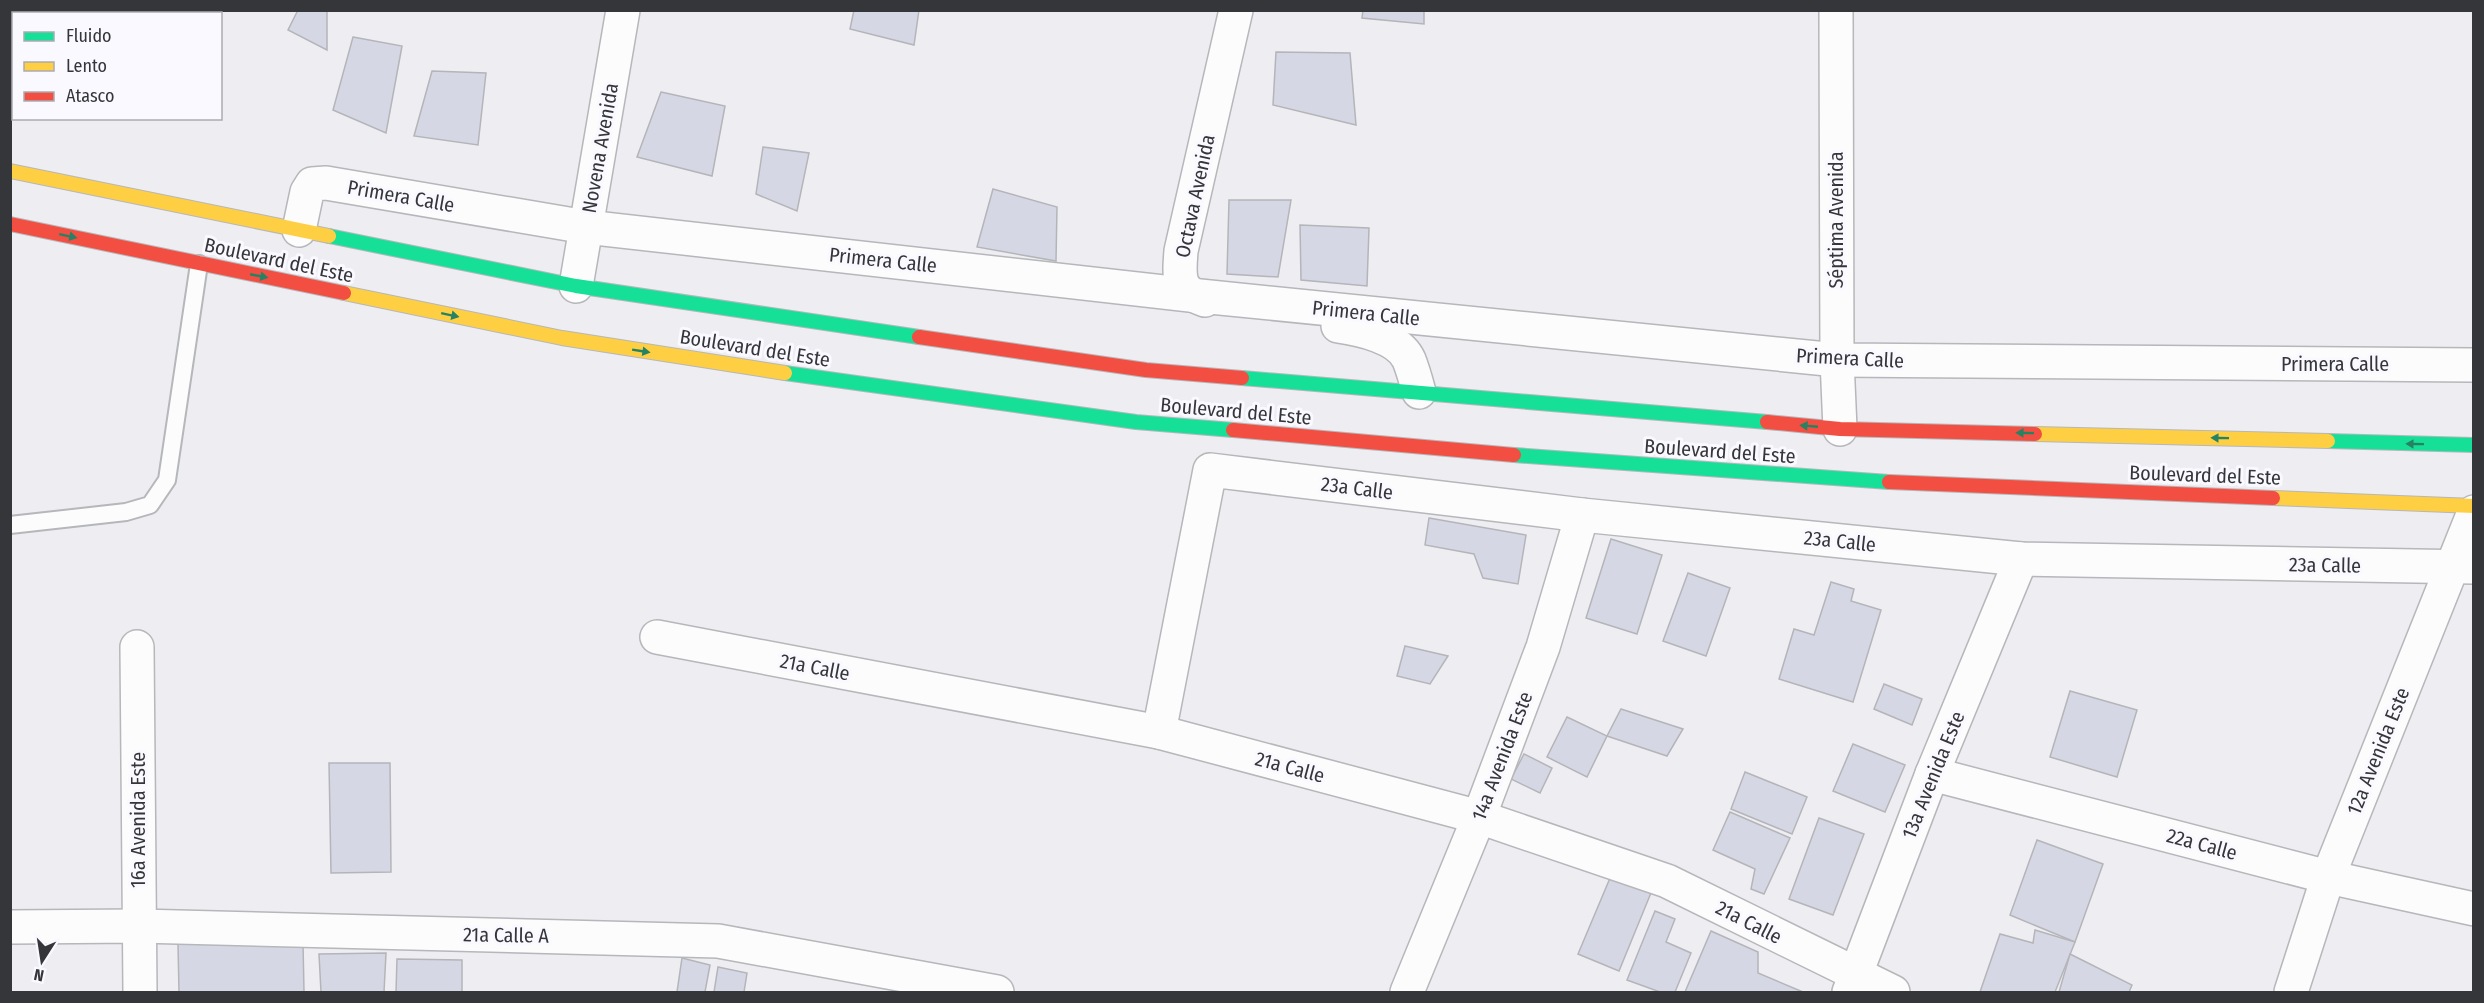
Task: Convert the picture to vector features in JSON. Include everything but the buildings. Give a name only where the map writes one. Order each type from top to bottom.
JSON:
[{"type":"main road","points":[[10,171],[576,286],[1146,370],[1840,429],[2474,445]]},
{"type":"main road","name":"Boulevard del Este","points":[[10,224],[573,340],[754,369],[1136,422],[1844,480],[2474,506]]},
{"type":"street","name":"Novena Avenida","points":[[576,286],[623,10]]},
{"type":"street","name":"Octava Avenida","points":[[1190,295],[1179,278],[1181,251],[1236,10]]},
{"type":"street","name":"Séptima Avenida","points":[[1836,10],[1837,360],[1840,429]]},
{"type":"street","name":"Primera Calle","points":[[299,230],[312,184],[326,183],[586,227],[1190,295],[1837,360],[2474,365]]},
{"type":"street","points":[[1190,295],[1230,308],[1365,330],[1390,342],[1408,357],[1419,392]]},
{"type":"street","name":"23a Calle","points":[[1159,732],[1210,470],[1581,515],[2021,559],[2462,567]]},
{"type":"street","name":"12a Avenida Este","points":[[2291,993],[2328,877],[2462,567],[2474,512]]},
{"type":"street","name":"14a Avenida Este","points":[[1407,993],[1479,817],[1543,647],[1581,515]]},
{"type":"street","name":"13a Avenida Este","points":[[1852,984],[1932,774],[2021,559]]},
{"type":"street","name":"21a Calle","points":[[657,637],[1159,732],[1479,817],[1667,880],[1852,984],[1893,993]]},
{"type":"street","name":"16a Avenida Este","points":[[137,647],[140,993]]},
{"type":"street","name":"22a Calle","points":[[1932,774],[2328,877],[2474,909]]},
{"type":"street","name":"21a Calle A","points":[[10,927],[139,926],[718,941],[997,993]]},
{"type":"lane","points":[[10,525],[126,512],[150,505],[167,480],[199,264]]},
{"type":"traffic: fast","points":[[329,236],[576,286],[919,337]]},
{"type":"traffic: fast","points":[[785,373],[1136,422],[1233,430]]},
{"type":"traffic: fast","points":[[1242,378],[1767,422]]},
{"type":"traffic: fast","points":[[2328,441],[2474,445]]},
{"type":"traffic: fast","points":[[1514,455],[1889,482]]},
{"type":"traffic: slow","points":[[10,171],[329,236]]},
{"type":"traffic: slow","points":[[344,293],[562,338],[785,373]]},
{"type":"traffic: slow","points":[[2035,434],[2328,441]]},
{"type":"traffic: slow","points":[[2273,498],[2474,506]]},
{"type":"traffic: jam","points":[[10,224],[344,293]]},
{"type":"traffic: jam","points":[[919,337],[1146,370],[1242,378]]},
{"type":"traffic: jam","points":[[1767,422],[1840,429],[2035,434]]},
{"type":"traffic: jam","points":[[1233,430],[1514,455]]},
{"type":"traffic: jam","points":[[1889,482],[2273,498]]}]
